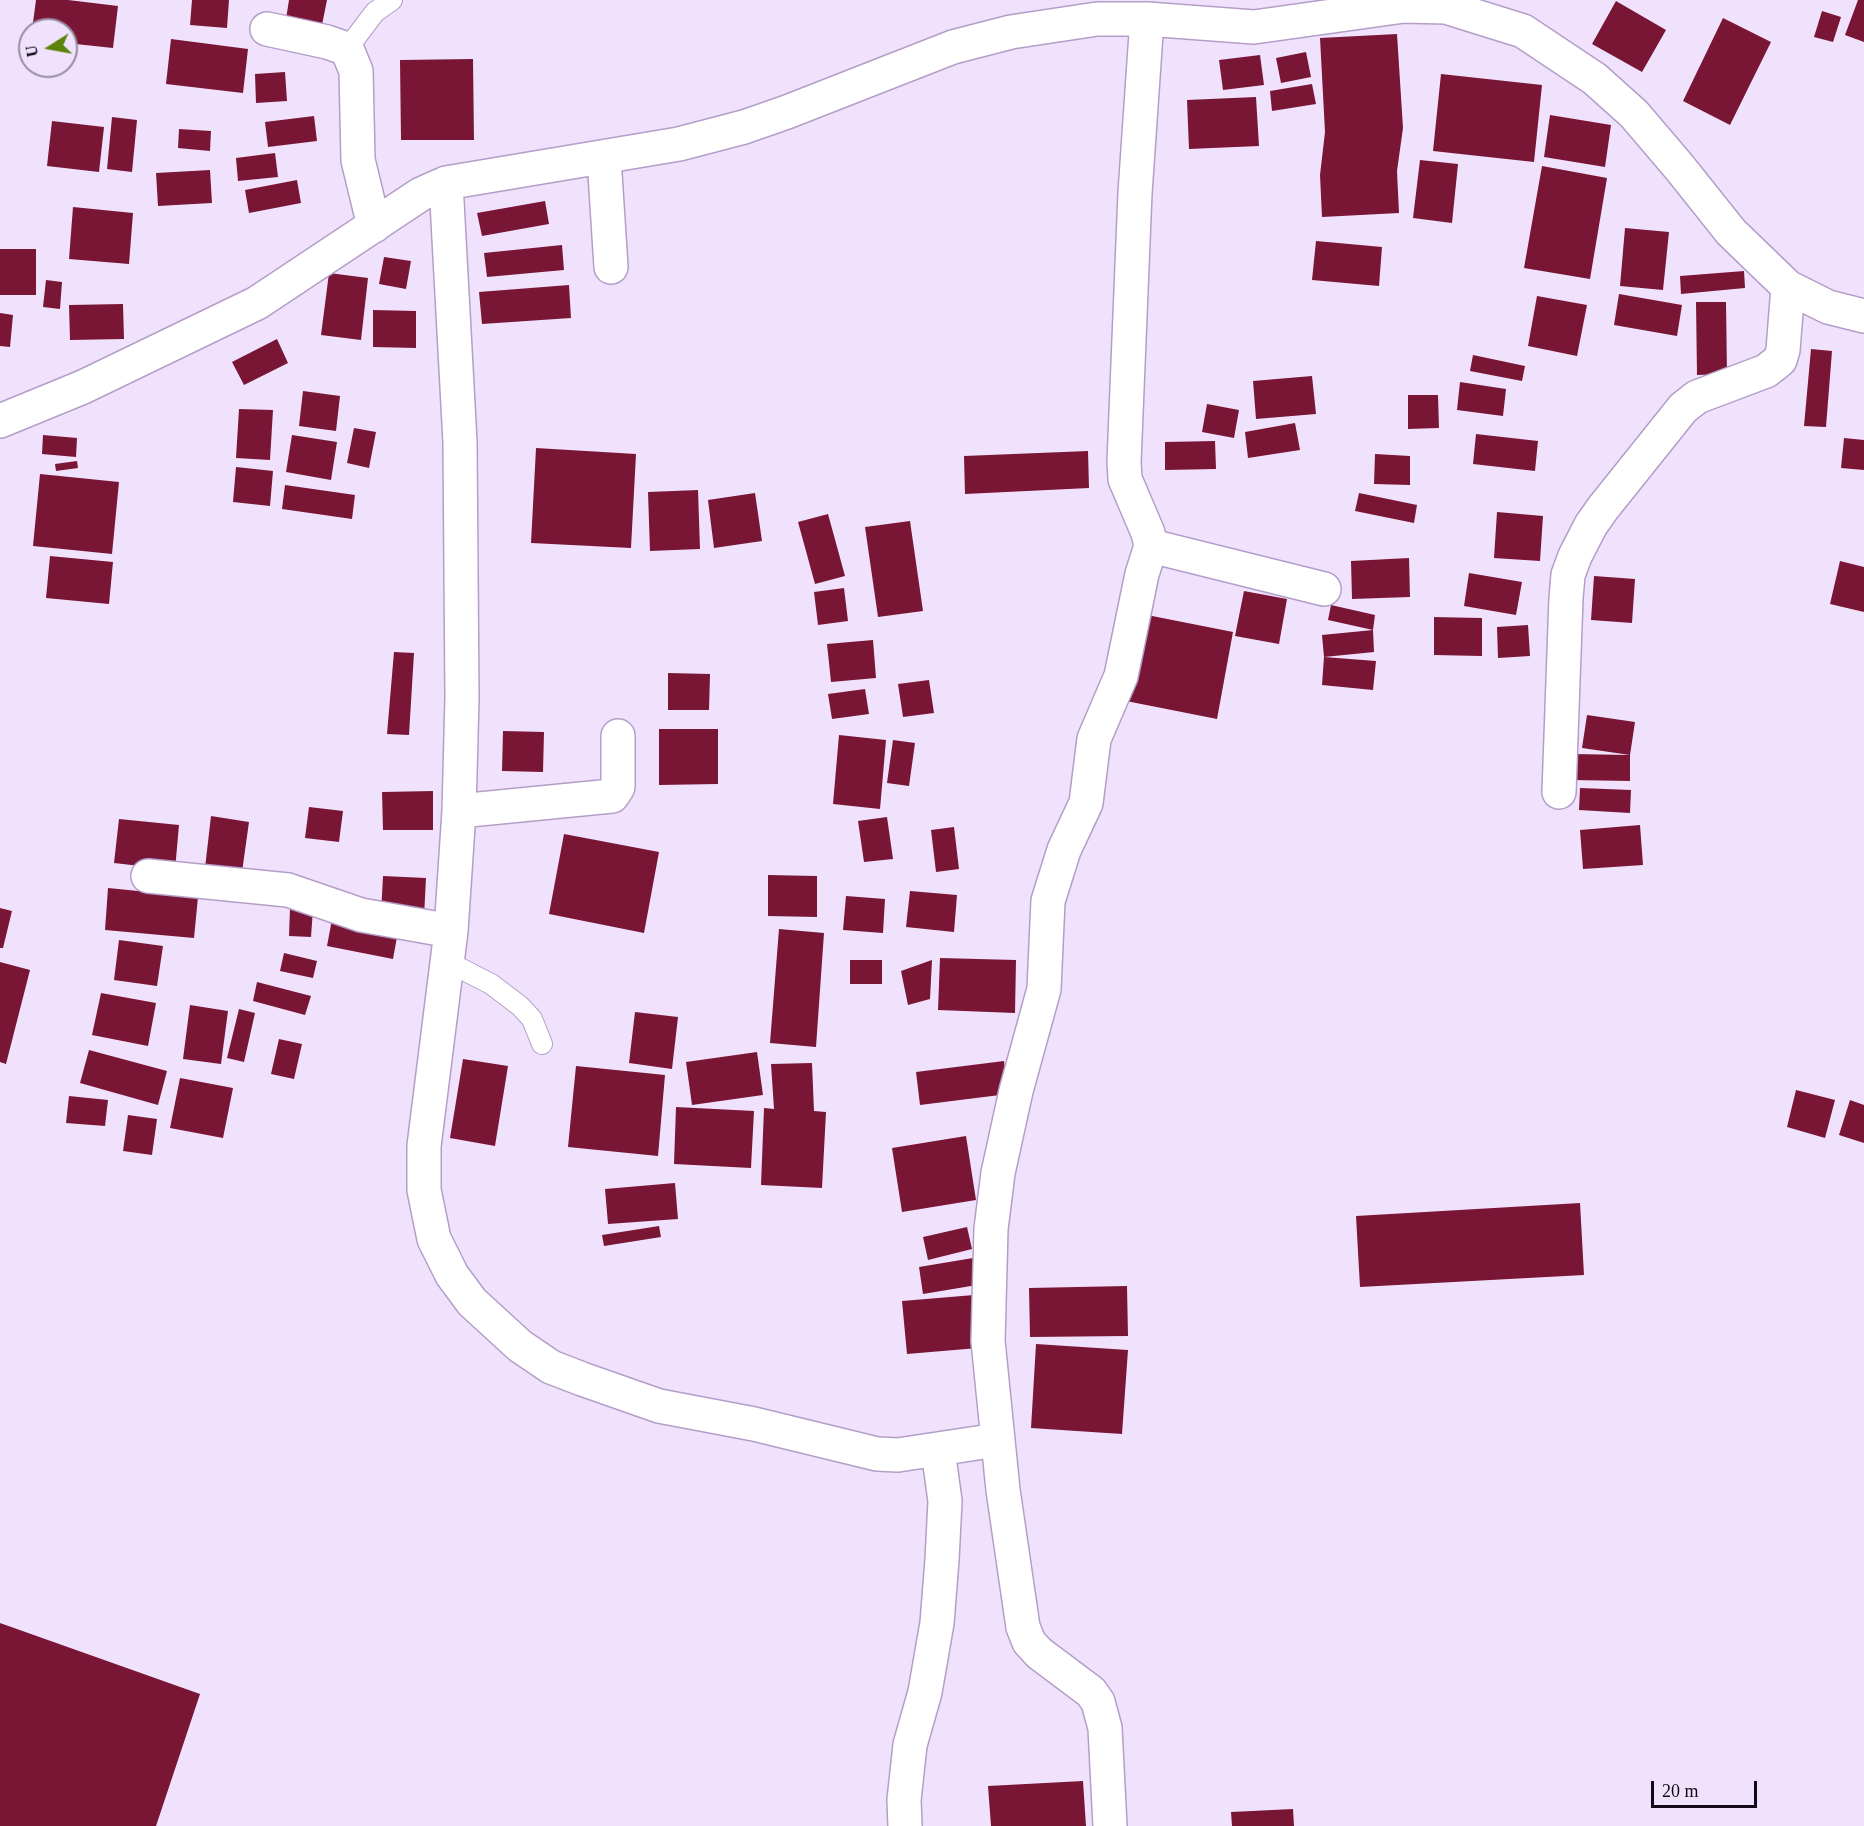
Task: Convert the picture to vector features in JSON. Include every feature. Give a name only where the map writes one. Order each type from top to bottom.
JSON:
[{"type":"street","points":[[0,421],[83,387],[257,303],[421,194],[446,183],[679,144],[744,127],[834,95],[952,47],[1011,32],[1097,19],[1148,19],[1254,27],[1394,7],[1446,7],[1523,31],[1595,79],[1634,114],[1731,232],[1788,287],[1828,307],[1864,316]]},
{"type":"street","points":[[1110,1826],[1105,1728],[1098,1702],[1091,1692],[1039,1653],[1029,1642],[1023,1627],[997,1440],[988,1341],[991,1229],[998,1173],[1016,1091],[1044,989],[1046,920],[1050,892],[1064,850],[1086,803],[1094,739],[1121,676],[1142,574],[1151,546],[1148,533],[1125,479],[1124,462],[1135,194],[1148,19]]},
{"type":"street","points":[[267,29],[347,49],[356,70],[358,160],[374,226]]},
{"type":"street","points":[[604,158],[611,267]]},
{"type":"street","points":[[446,183],[460,442],[462,698],[459,811],[450,946],[424,1146],[424,1190],[434,1239],[452,1275],[472,1302],[520,1346],[551,1366],[659,1406],[754,1425],[877,1454],[898,1455],[997,1440]]},
{"type":"street","points":[[1559,792],[1566,598],[1568,575],[1575,556],[1603,508],[1683,408],[1697,397],[1766,371],[1780,360],[1783,350],[1788,287]]},
{"type":"street","points":[[1151,546],[1324,589]]},
{"type":"street","points":[[459,811],[612,796],[618,787],[618,736]]},
{"type":"street","points":[[148,876],[288,890],[450,946]]},
{"type":"street","points":[[905,1826],[904,1800],[910,1745],[929,1669],[937,1623],[945,1501],[938,1450]]},
{"type":"lane","points":[[347,49],[375,12],[392,0]]},
{"type":"lane","points":[[450,946],[491,984],[520,1006],[532,1019],[542,1044]]},
{"type":"building","points":[[36,0],[68,0],[118,6],[113,48],[78,44],[78,18],[34,18]]},
{"type":"building","points":[[192,0],[229,0],[227,28],[190,25]]},
{"type":"building","points":[[289,0],[327,0],[322,25],[286,19]]},
{"type":"building","points":[[1858,0],[1864,0],[1864,42],[1845,35]]},
{"type":"building","points":[[1616,1],[1666,30],[1642,72],[1592,44]]},
{"type":"building","points":[[1822,11],[1841,17],[1833,42],[1814,37]]},
{"type":"building","points":[[1723,18],[1771,42],[1730,125],[1683,101]]},
{"type":"building","points":[[1397,34],[1403,128],[1397,171],[1399,213],[1322,217],[1320,175],[1325,132],[1320,38]]},
{"type":"building","points":[[171,39],[248,49],[243,93],[166,84]]},
{"type":"building","points":[[1306,52],[1311,77],[1281,83],[1276,58]]},
{"type":"building","points":[[1260,55],[1264,85],[1223,90],[1219,60]]},
{"type":"building","points":[[473,59],[474,140],[401,140],[400,60]]},
{"type":"building","points":[[285,72],[287,101],[256,103],[255,74]]},
{"type":"building","points":[[1441,74],[1542,85],[1534,162],[1433,151]]},
{"type":"building","points":[[1312,84],[1316,104],[1272,111],[1270,91]]},
{"type":"building","points":[[1256,97],[1259,146],[1189,149],[1187,100]]},
{"type":"building","points":[[1550,115],[1611,125],[1605,167],[1544,157]]},
{"type":"building","points":[[314,116],[317,141],[268,147],[265,122]]},
{"type":"building","points":[[112,117],[137,120],[132,172],[107,169]]},
{"type":"building","points":[[52,121],[104,127],[99,172],[47,166]]},
{"type":"building","points":[[179,129],[211,131],[210,151],[178,148]]},
{"type":"building","points":[[275,153],[278,177],[238,181],[236,158]]},
{"type":"building","points":[[1420,160],[1458,164],[1452,223],[1413,218]]},
{"type":"building","points":[[1542,166],[1607,178],[1590,279],[1524,268]]},
{"type":"building","points":[[210,170],[212,203],[158,206],[156,173]]},
{"type":"building","points":[[297,180],[301,203],[249,213],[245,190]]},
{"type":"building","points":[[545,201],[549,224],[482,236],[477,213]]},
{"type":"building","points":[[73,207],[133,213],[129,264],[69,259]]},
{"type":"building","points":[[1625,228],[1669,232],[1663,290],[1620,286]]},
{"type":"building","points":[[1316,241],[1382,247],[1379,286],[1312,280]]},
{"type":"building","points":[[562,245],[564,270],[487,277],[484,253]]},
{"type":"building","points":[[0,249],[36,249],[36,295],[0,295]]},
{"type":"building","points":[[384,257],[411,261],[406,289],[379,284]]},
{"type":"building","points":[[1744,271],[1745,288],[1681,294],[1680,276]]},
{"type":"building","points":[[329,273],[368,278],[361,340],[321,335]]},
{"type":"building","points":[[46,280],[62,282],[60,309],[43,307]]},
{"type":"building","points":[[569,285],[571,318],[482,324],[479,292]]},
{"type":"building","points":[[1619,294],[1682,305],[1677,336],[1614,325]]},
{"type":"building","points":[[1537,296],[1587,305],[1577,356],[1528,346]]},
{"type":"building","points":[[1696,302],[1726,302],[1727,374],[1697,375]]},
{"type":"building","points":[[123,304],[124,339],[70,340],[69,305]]},
{"type":"building","points":[[373,310],[416,311],[416,348],[373,347]]},
{"type":"building","points":[[0,313],[13,315],[10,347],[0,346]]},
{"type":"building","points":[[277,339],[288,363],[244,385],[232,362]]},
{"type":"building","points":[[1811,349],[1832,351],[1826,427],[1804,426]]},
{"type":"building","points":[[1473,355],[1525,366],[1522,381],[1470,371]]},
{"type":"building","points":[[1312,376],[1316,414],[1256,419],[1253,381]]},
{"type":"building","points":[[1460,382],[1506,389],[1503,416],[1457,410]]},
{"type":"building","points":[[303,391],[340,396],[336,431],[299,426]]},
{"type":"building","points":[[1408,395],[1438,395],[1439,428],[1408,429]]},
{"type":"building","points":[[1207,404],[1239,410],[1234,438],[1202,432]]},
{"type":"building","points":[[239,409],[273,410],[270,460],[236,458]]},
{"type":"building","points":[[1295,423],[1300,450],[1248,458],[1245,432]]},
{"type":"building","points":[[354,428],[376,432],[369,468],[347,463]]},
{"type":"building","points":[[1476,434],[1538,441],[1535,471],[1473,464]]},
{"type":"building","points":[[43,435],[77,438],[76,457],[42,454]]},
{"type":"building","points":[[292,435],[337,442],[331,480],[286,472]]},
{"type":"building","points":[[1844,438],[1864,440],[1864,470],[1841,468]]},
{"type":"building","points":[[1215,441],[1216,469],[1165,470],[1165,442]]},
{"type":"building","points":[[536,448],[636,454],[631,548],[531,543]]},
{"type":"building","points":[[1088,451],[1089,488],[965,494],[964,456]]},
{"type":"building","points":[[1375,454],[1410,456],[1410,485],[1374,484]]},
{"type":"building","points":[[77,461],[78,468],[56,471],[55,464]]},
{"type":"building","points":[[236,467],[273,471],[270,506],[233,502]]},
{"type":"building","points":[[40,474],[119,482],[112,554],[33,546]]},
{"type":"building","points":[[285,485],[355,495],[352,519],[282,509]]},
{"type":"building","points":[[698,490],[700,549],[650,551],[648,492]]},
{"type":"building","points":[[755,493],[762,541],[714,548],[708,500]]},
{"type":"building","points":[[1359,493],[1417,505],[1414,523],[1355,511]]},
{"type":"building","points":[[1497,512],[1543,516],[1540,561],[1494,558]]},
{"type":"building","points":[[828,514],[845,576],[815,584],[798,522]]},
{"type":"building","points":[[910,521],[923,611],[878,617],[865,527]]},
{"type":"building","points":[[50,556],[113,562],[109,604],[46,598]]},
{"type":"building","points":[[1409,558],[1410,597],[1352,599],[1351,561]]},
{"type":"building","points":[[1840,561],[1864,567],[1864,612],[1830,604]]},
{"type":"building","points":[[1469,573],[1522,582],[1516,615],[1464,606]]},
{"type":"building","points":[[1594,576],[1635,579],[1632,623],[1591,620]]},
{"type":"building","points":[[844,588],[848,621],[818,625],[814,592]]},
{"type":"building","points":[[1244,591],[1287,599],[1279,644],[1235,636]]},
{"type":"building","points":[[1331,605],[1375,615],[1373,630],[1328,620]]},
{"type":"building","points":[[1137,613],[1233,632],[1217,719],[1121,700]]},
{"type":"building","points":[[1434,617],[1482,618],[1482,656],[1434,655]]},
{"type":"building","points":[[1528,625],[1530,656],[1498,658],[1497,627]]},
{"type":"building","points":[[1373,630],[1374,652],[1324,657],[1322,635]]},
{"type":"building","points":[[873,640],[876,678],[831,682],[827,644]]},
{"type":"building","points":[[394,652],[414,653],[409,735],[387,734]]},
{"type":"building","points":[[1324,657],[1376,661],[1373,690],[1322,685]]},
{"type":"building","points":[[668,673],[710,674],[709,710],[668,710]]},
{"type":"building","points":[[929,680],[934,713],[903,717],[898,684]]},
{"type":"building","points":[[865,689],[869,714],[832,719],[828,694]]},
{"type":"building","points":[[1587,715],[1635,722],[1630,755],[1582,748]]},
{"type":"building","points":[[659,729],[718,729],[718,784],[659,785]]},
{"type":"building","points":[[503,731],[544,732],[543,772],[502,771]]},
{"type":"building","points":[[839,735],[886,740],[880,809],[833,804]]},
{"type":"building","points":[[893,740],[915,743],[909,786],[887,783]]},
{"type":"building","points":[[1572,754],[1630,755],[1630,781],[1571,780]]},
{"type":"building","points":[[1580,788],[1631,790],[1630,813],[1579,810]]},
{"type":"building","points":[[433,791],[433,830],[383,830],[382,792]]},
{"type":"building","points":[[309,807],[343,811],[339,842],[305,838]]},
{"type":"building","points":[[211,816],[249,822],[242,872],[205,868]]},
{"type":"building","points":[[887,817],[893,859],[864,862],[858,821]]},
{"type":"building","points":[[119,819],[179,825],[175,870],[114,863]]},
{"type":"building","points":[[1640,825],[1643,865],[1583,869],[1580,830]]},
{"type":"building","points":[[954,827],[959,869],[936,872],[931,830]]},
{"type":"building","points":[[564,834],[659,852],[644,933],[549,914]]},
{"type":"building","points":[[768,875],[817,876],[817,917],[768,916]]},
{"type":"building","points":[[383,876],[426,878],[424,917],[381,914]]},
{"type":"building","points":[[108,888],[198,897],[194,938],[105,930]]},
{"type":"building","points":[[910,891],[957,895],[954,932],[906,927]]},
{"type":"building","points":[[846,896],[885,899],[883,933],[843,930]]},
{"type":"building","points":[[0,908],[12,911],[3,948],[0,948]]},
{"type":"building","points":[[290,908],[313,909],[311,937],[289,936]]},
{"type":"building","points":[[333,914],[399,926],[393,959],[327,946]]},
{"type":"building","points":[[779,929],[824,933],[816,1047],[770,1043]]},
{"type":"building","points":[[119,940],[163,946],[157,986],[114,980]]},
{"type":"building","points":[[284,953],[317,961],[313,978],[280,971]]},
{"type":"building","points":[[940,958],[1016,960],[1015,1013],[938,1010]]},
{"type":"building","points":[[850,960],[882,960],[882,984],[850,984]]},
{"type":"building","points":[[932,960],[930,999],[908,1005],[901,971]]},
{"type":"building","points":[[0,962],[30,970],[6,1064],[0,1062]]},
{"type":"building","points":[[257,982],[311,996],[305,1015],[253,1001]]},
{"type":"building","points":[[101,993],[156,1003],[148,1046],[92,1035]]},
{"type":"building","points":[[190,1005],[228,1011],[221,1064],[183,1059]]},
{"type":"building","points":[[239,1009],[255,1013],[244,1062],[227,1058]]},
{"type":"building","points":[[635,1012],[678,1017],[672,1069],[629,1063]]},
{"type":"building","points":[[279,1039],[302,1044],[294,1079],[271,1074]]},
{"type":"building","points":[[89,1050],[167,1071],[158,1105],[80,1083]]},
{"type":"building","points":[[757,1052],[763,1095],[692,1105],[686,1062]]},
{"type":"building","points":[[463,1059],[508,1066],[495,1146],[450,1138]]},
{"type":"building","points":[[1004,1061],[1008,1094],[920,1105],[916,1072]]},
{"type":"building","points":[[812,1063],[814,1111],[826,1112],[822,1188],[761,1185],[764,1108],[774,1109],[771,1064]]},
{"type":"building","points":[[576,1066],[665,1075],[658,1156],[568,1147]]},
{"type":"building","points":[[180,1078],[233,1088],[223,1138],[170,1128]]},
{"type":"building","points":[[1796,1090],[1835,1100],[1825,1138],[1787,1127]]},
{"type":"building","points":[[69,1096],[108,1100],[105,1126],[66,1123]]},
{"type":"building","points":[[1850,1100],[1864,1105],[1864,1143],[1839,1135]]},
{"type":"building","points":[[676,1107],[754,1111],[751,1168],[674,1164]]},
{"type":"building","points":[[128,1115],[157,1119],[152,1155],[123,1151]]},
{"type":"building","points":[[966,1136],[976,1200],[902,1212],[892,1148]]},
{"type":"building","points":[[675,1183],[678,1219],[608,1224],[605,1189]]},
{"type":"building","points":[[1580,1203],[1584,1275],[1360,1287],[1356,1216]]},
{"type":"building","points":[[659,1226],[661,1237],[604,1246],[602,1235]]},
{"type":"building","points":[[967,1227],[972,1249],[928,1260],[923,1237]]},
{"type":"building","points":[[979,1257],[983,1284],[923,1294],[919,1267]]},
{"type":"building","points":[[1127,1286],[1128,1336],[1030,1337],[1029,1288]]},
{"type":"building","points":[[974,1295],[978,1348],[907,1354],[902,1301]]},
{"type":"building","points":[[1036,1344],[1128,1350],[1122,1434],[1031,1428]]},
{"type":"building","points":[[0,1623],[200,1694],[156,1826],[0,1826]]},
{"type":"building","points":[[1083,1781],[1086,1826],[991,1826],[988,1786]]},
{"type":"building","points":[[1293,1809],[1294,1826],[1232,1826],[1231,1812]]}]
